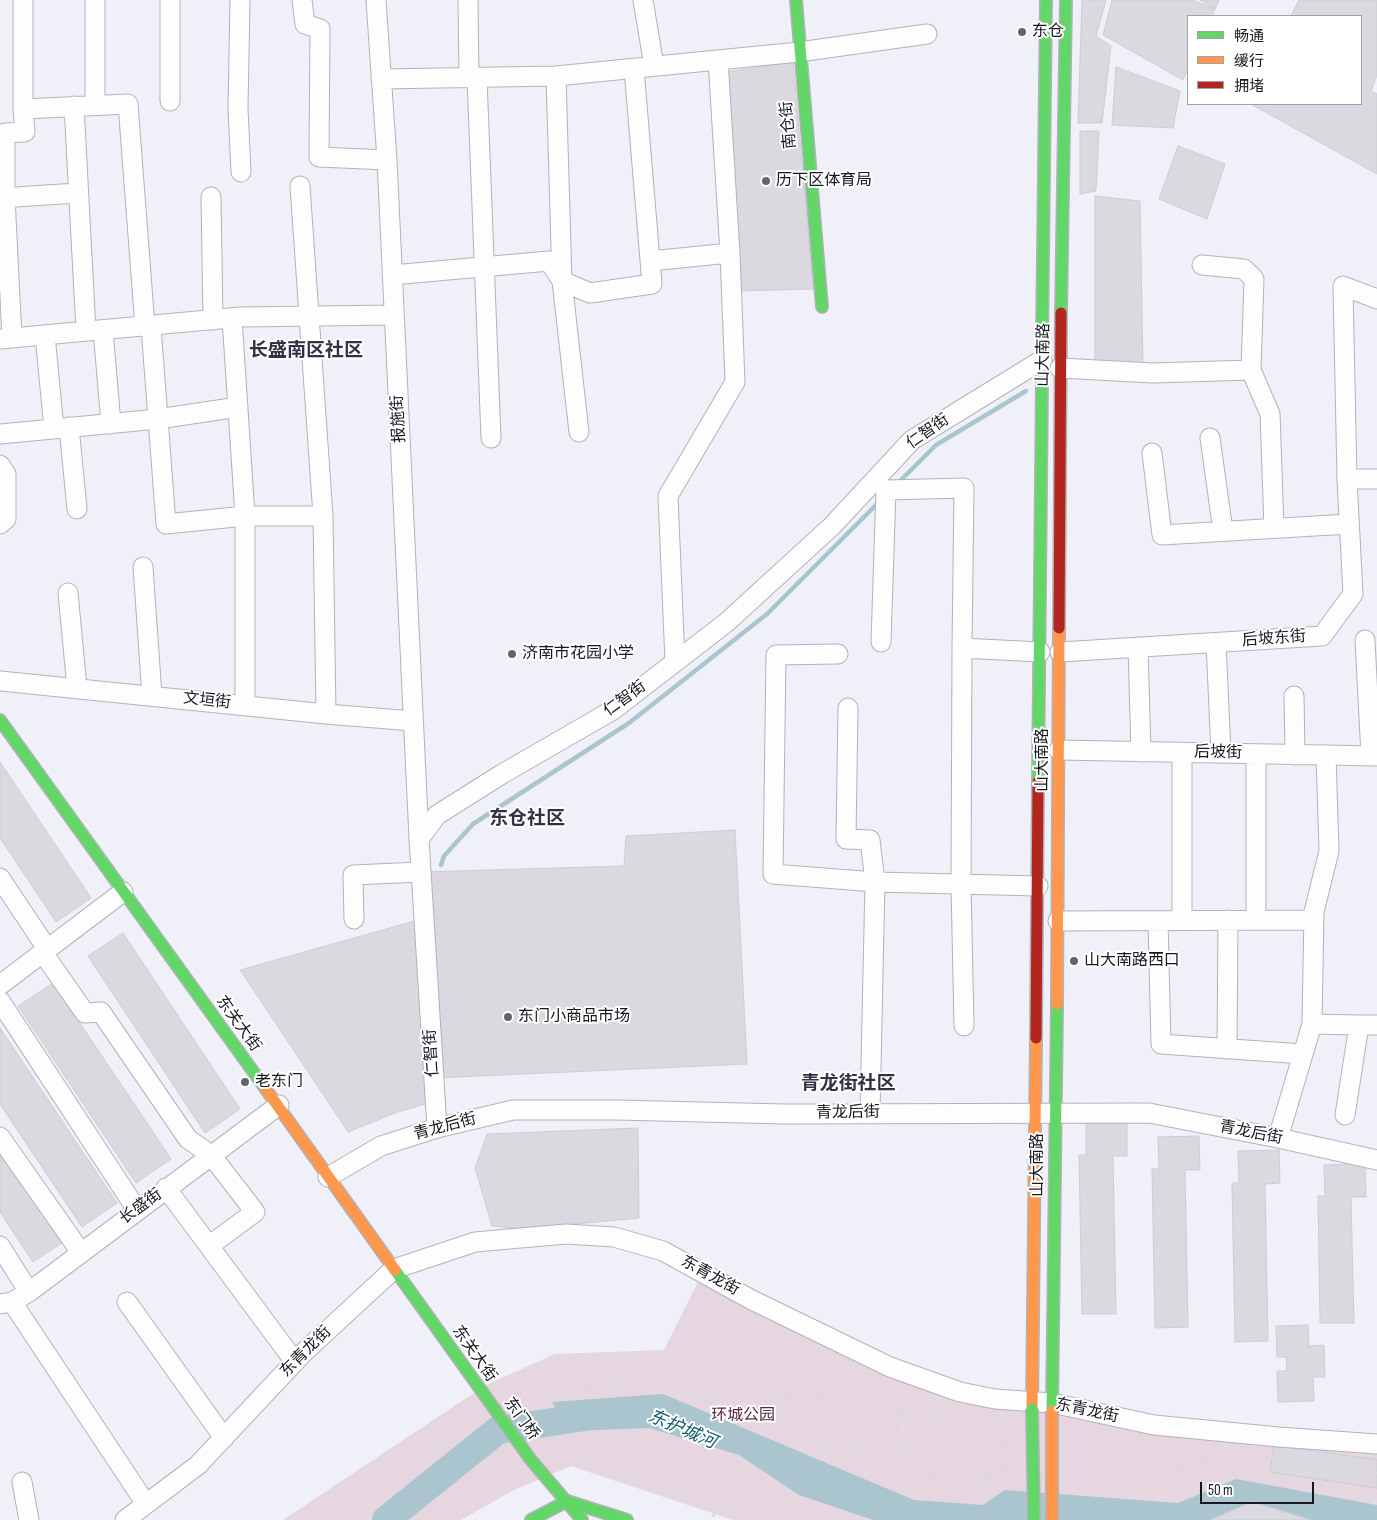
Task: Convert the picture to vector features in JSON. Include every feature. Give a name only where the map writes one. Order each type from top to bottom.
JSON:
[{"type":"main road","name":"南仓街","points":[[796,0],[822,307]]},
{"type":"main road","name":"山大南路","points":[[1034,1520],[1032,1405],[1046,0]]},
{"type":"main road","name":"山大南路","points":[[1052,1520],[1054,1112],[1058,921],[1060,652],[1060,368],[1066,0]]},
{"type":"main road","name":"东关大街","points":[[0,720],[250,1069],[280,1105],[328,1177],[485,1397]]},
{"type":"main road","name":"东门桥","points":[[485,1397],[531,1460],[567,1501]]},
{"type":"main road","points":[[531,1520],[567,1501],[627,1520]]},
{"type":"main road","points":[[567,1501],[572,1520]]},
{"type":"main road","points":[[567,1501],[582,1520]]},
{"type":"street","points":[[23,0],[23,109],[25,132],[5,133],[3,197],[6,338],[148,327],[232,318],[394,316]]},
{"type":"street","points":[[95,0],[95,105]]},
{"type":"street","points":[[170,0],[170,101]]},
{"type":"street","points":[[240,0],[238,109],[240,172]]},
{"type":"street","points":[[302,0],[305,24],[320,30],[319,157],[387,160]]},
{"type":"street","name":"报施街","points":[[376,0],[387,160],[419,839]]},
{"type":"street","points":[[468,0],[485,266],[491,438]]},
{"type":"street","points":[[643,0],[654,66]]},
{"type":"street","points":[[381,79],[556,76],[799,52],[927,34]]},
{"type":"street","points":[[675,662],[668,496],[735,382],[730,253],[718,60]]},
{"type":"street","points":[[392,275],[549,261],[562,281],[590,293],[652,284],[634,68]]},
{"type":"street","points":[[556,76],[562,281],[579,432]]},
{"type":"street","points":[[23,109],[128,104],[166,524],[245,516],[323,516]]},
{"type":"street","points":[[74,106],[78,192],[95,330],[111,424]]},
{"type":"street","points":[[300,186],[323,516],[326,714]]},
{"type":"street","points":[[3,197],[78,192]]},
{"type":"street","points":[[211,197],[213,320]]},
{"type":"street","points":[[650,261],[730,253]]},
{"type":"street","points":[[1202,265],[1244,270],[1254,279],[1251,370],[1270,414],[1274,528]]},
{"type":"street","name":"后坡东街","points":[[1060,652],[1322,636],[1353,594],[1347,479],[1343,286],[1377,299]]},
{"type":"street","points":[[232,318],[245,516],[245,705]]},
{"type":"street","points":[[45,335],[77,509]]},
{"type":"street","name":"仁智街","points":[[437,1128],[419,839],[437,815],[502,774],[613,710],[727,622],[832,526],[912,440],[1042,360]]},
{"type":"street","points":[[1060,368],[1153,373],[1251,370]]},
{"type":"street","points":[[0,434],[158,419],[238,407]]},
{"type":"street","points":[[1210,438],[1222,531]]},
{"type":"street","points":[[1152,453],[1162,535],[1349,524]]},
{"type":"street","points":[[0,466],[6,474],[6,519],[0,524]]},
{"type":"street","points":[[1347,479],[1377,479]]},
{"type":"street","points":[[881,642],[886,490],[964,488],[961,885],[964,1026]]},
{"type":"street","points":[[143,567],[152,696]]},
{"type":"street","points":[[68,593],[76,688]]},
{"type":"street","points":[[1365,640],[1374,756]]},
{"type":"street","points":[[1216,643],[1221,753]]},
{"type":"street","points":[[1138,647],[1141,752]]},
{"type":"street","points":[[962,648],[1040,652]]},
{"type":"street","points":[[838,654],[776,655],[773,874],[875,882],[1038,886]]},
{"type":"street","name":"文垣街","points":[[0,681],[413,721]]},
{"type":"street","points":[[1294,696],[1295,755]]},
{"type":"street","points":[[848,708],[846,839],[870,840],[875,882],[870,1112]]},
{"type":"street","name":"后坡街","points":[[1059,750],[1374,756]]},
{"type":"street","points":[[1182,752],[1182,920]]},
{"type":"street","points":[[1256,754],[1256,920]]},
{"type":"street","points":[[1278,1138],[1312,1024],[1313,920],[1329,851],[1326,755]]},
{"type":"street","points":[[354,919],[352,876],[420,872]]},
{"type":"street","points":[[0,878],[85,1014],[101,1012],[188,1139],[211,1155],[254,1212],[209,1246]]},
{"type":"street","points":[[0,986],[124,892]]},
{"type":"street","points":[[1227,1048],[1228,920]]},
{"type":"street","points":[[1058,921],[1313,920]]},
{"type":"street","points":[[1158,921],[1161,1044],[1303,1054]]},
{"type":"street","points":[[0,1001],[137,1210]]},
{"type":"street","points":[[1312,1024],[1368,1025],[1345,1115]]},
{"type":"street","name":"长盛街","points":[[6,1303],[29,1292],[80,1251],[280,1105]]},
{"type":"street","name":"青龙后街","points":[[328,1177],[381,1146],[437,1128],[513,1110],[616,1110],[785,1114],[870,1112],[1148,1113],[1278,1138],[1377,1160]]},
{"type":"street","points":[[0,1137],[80,1251]]},
{"type":"street","points":[[166,1188],[295,1362]]},
{"type":"street","name":"东青龙街","points":[[125,1520],[198,1465],[295,1362],[394,1269],[475,1242],[566,1234],[614,1237],[663,1251],[752,1300],[890,1367],[960,1392],[1154,1425],[1377,1444]]},
{"type":"street","points":[[0,1246],[29,1292]]},
{"type":"street","points":[[127,1302],[224,1438]]},
{"type":"street","points":[[6,1303],[146,1504]]},
{"type":"street","points":[[22,1482],[29,1520]]},
{"type":"path","points":[[563,1388],[658,1383],[764,1424],[777,1417],[783,1396],[864,1393],[898,1409],[950,1417],[998,1437],[1013,1458]]},
{"type":"path","points":[[898,1409],[897,1443],[929,1477],[972,1485],[1008,1466],[1018,1464]]},
{"type":"path","points":[[777,1417],[831,1449],[868,1448],[897,1443]]},
{"type":"path","points":[[713,1517],[739,1455]]},
{"type":"path","points":[[1064,1459],[1092,1456],[1165,1469],[1206,1460],[1272,1458],[1377,1473]]},
{"type":"green space","name":"环城公园","points":[[698,1282],[957,1402],[1234,1435],[1377,1442],[1377,1520],[733,1520],[571,1466],[514,1490],[461,1520],[283,1520],[486,1385],[555,1354],[664,1350]]},
{"type":"water","points":[[663,1394],[914,1500],[983,1505],[1005,1490],[1178,1503],[1236,1479],[1377,1505],[1377,1520],[1311,1520],[1251,1502],[1210,1520],[873,1520],[799,1495],[739,1455],[649,1428],[570,1431],[552,1402]]},
{"type":"building","points":[[1082,0],[1106,0],[1096,36],[1111,46],[1102,123],[1078,123]]},
{"type":"building","points":[[1112,0],[1192,0],[1215,9],[1212,15],[1187,15],[1187,71],[1183,80],[1103,35]]},
{"type":"building","points":[[1200,0],[1219,0],[1215,9]]},
{"type":"building","points":[[1299,0],[1377,0],[1377,75],[1371,91],[1377,94],[1377,174],[1253,105],[1362,105],[1362,15],[1292,15]]},
{"type":"building","name":"历下区体育局","points":[[793,62],[813,289],[737,291],[720,73]]},
{"type":"building","points":[[1116,67],[1180,91],[1173,128],[1112,125]]},
{"type":"building","points":[[1080,131],[1099,131],[1096,191],[1080,194]]},
{"type":"building","points":[[1178,146],[1225,164],[1207,219],[1159,199]]},
{"type":"building","points":[[1095,196],[1140,201],[1143,365],[1095,366]]},
{"type":"building","points":[[0,762],[91,898],[56,922],[0,838]]},
{"type":"building","name":"东门小商品市场","points":[[735,830],[747,1064],[434,1078],[435,1101],[395,1113],[348,1132],[240,970],[422,919],[420,872],[624,866],[626,836]]},
{"type":"building","points":[[123,933],[240,1109],[205,1133],[88,956]]},
{"type":"building","points":[[53,983],[171,1159],[136,1183],[18,1006]]},
{"type":"building","points":[[0,1028],[117,1203],[82,1227],[0,1104]]},
{"type":"building","points":[[1086,1123],[1127,1123],[1127,1156],[1113,1156],[1116,1314],[1082,1314],[1079,1155],[1086,1155]]},
{"type":"building","points":[[638,1128],[639,1218],[523,1229],[492,1226],[475,1168],[487,1134]]},
{"type":"building","points":[[0,1136],[68,1239],[33,1262],[0,1212]]},
{"type":"building","points":[[1199,1136],[1200,1170],[1185,1170],[1188,1327],[1155,1328],[1152,1169],[1159,1169],[1158,1137]]},
{"type":"building","points":[[1279,1150],[1280,1183],[1265,1184],[1268,1341],[1235,1342],[1232,1183],[1239,1183],[1238,1151]]},
{"type":"building","points":[[1365,1164],[1366,1197],[1351,1197],[1354,1323],[1320,1323],[1318,1196],[1325,1196],[1324,1165]]},
{"type":"building","points":[[1308,1325],[1309,1346],[1324,1345],[1325,1377],[1313,1377],[1314,1401],[1278,1402],[1277,1371],[1287,1371],[1286,1357],[1277,1357],[1276,1326]]},
{"type":"building","points":[[1274,1445],[1377,1460],[1377,1488],[1270,1472]]},
{"type":"building","points":[[1251,1502],[1270,1507],[1311,1520],[1210,1520]]},
{"type":"waterway","points":[[898,483],[936,445],[1026,391]]},
{"type":"waterway","points":[[441,865],[444,856],[473,824],[629,723],[767,614],[880,501]]},
{"type":"waterway","name":"东护城河","points":[[386,1520],[498,1430],[599,1415]]},
{"type":"traffic: fast","points":[[796,0],[822,307]]},
{"type":"traffic: fast","points":[[1042,342],[1046,0]]},
{"type":"traffic: fast","points":[[1061,313],[1066,0]]},
{"type":"traffic: fast","points":[[1038,782],[1042,381]]},
{"type":"traffic: fast","points":[[0,720],[265,1088]]},
{"type":"traffic: fast","points":[[1052,1411],[1057,1004]]},
{"type":"traffic: fast","points":[[395,1270],[531,1460],[582,1520]]},
{"type":"traffic: fast","points":[[1032,1409],[1034,1520]]},
{"type":"traffic: fast","points":[[531,1520],[567,1501],[627,1520]]},
{"type":"traffic: slow","points":[[1057,1004],[1059,628]]},
{"type":"traffic: slow","points":[[1032,1409],[1036,1038]]},
{"type":"traffic: slow","points":[[265,1088],[395,1270]]},
{"type":"traffic: slow","points":[[1052,1411],[1052,1520]]},
{"type":"traffic: jam","points":[[1059,628],[1061,313]]},
{"type":"traffic: jam","points":[[1036,1038],[1038,782]]},
{"type":"place","name":"东仓","points":[[1022,32]]},
{"type":"place","name":"历下区体育局","points":[[766,181]]},
{"type":"place","name":"济南市花园小学","points":[[512,654]]},
{"type":"place","name":"山大南路西口","points":[[1074,961]]},
{"type":"place","name":"东门小商品市场","points":[[508,1017]]},
{"type":"place","name":"老东门","points":[[245,1082]]},
{"type":"district","name":"长盛南区社区","points":[[306,351]]},
{"type":"district","name":"东仓社区","points":[[527,819]]},
{"type":"district","name":"青龙街社区","points":[[848,1084]]}]
